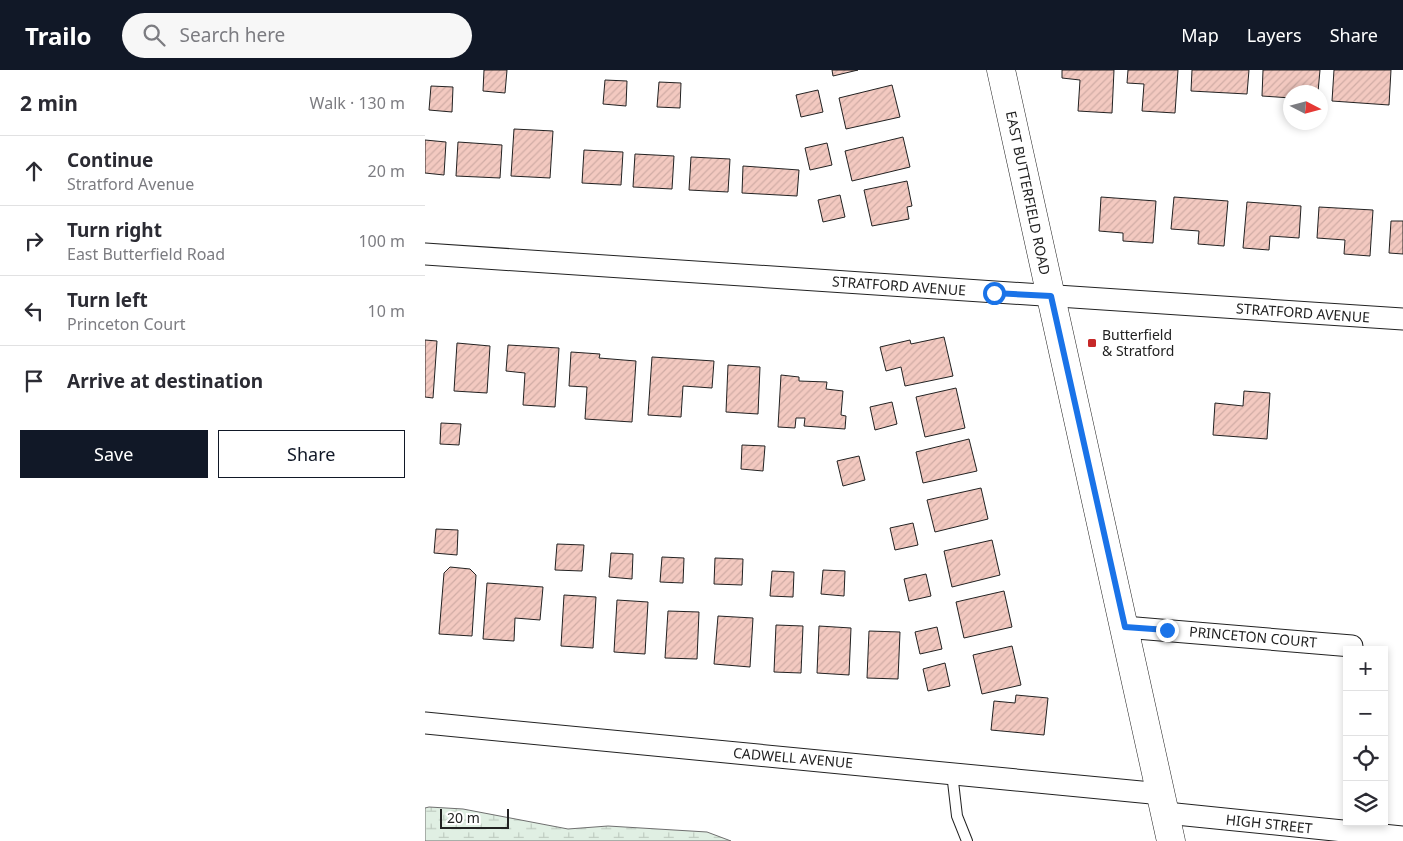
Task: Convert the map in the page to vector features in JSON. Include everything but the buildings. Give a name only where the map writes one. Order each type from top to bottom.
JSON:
[{"type":"main road","name":"EAST BUTTERFIELD ROAD","points":[[1001,70],[1171,841]]},
{"type":"street","name":"STRATFORD AVENUE","points":[[425,254],[1403,320]]},
{"type":"street","name":"PRINCETON COURT","points":[[1125,627],[1352,646]]},
{"type":"street","name":"CADWELL AVENUE","points":[[425,723],[952,773],[1164,804]]},
{"type":"street","name":"HIGH STREET","points":[[1164,804],[1403,836]]},
{"type":"lane","points":[[952,773],[957,816],[967,841]]},
{"type":"green space","points":[[425,808],[463,809],[568,829],[608,826],[707,832],[731,841],[425,841]]},
{"type":"place","name":"Butterfield & Stratford","points":[[1092,343]]},
{"type":"route","points":[[994,293],[1051,296],[1125,627],[1167,630]]}]
